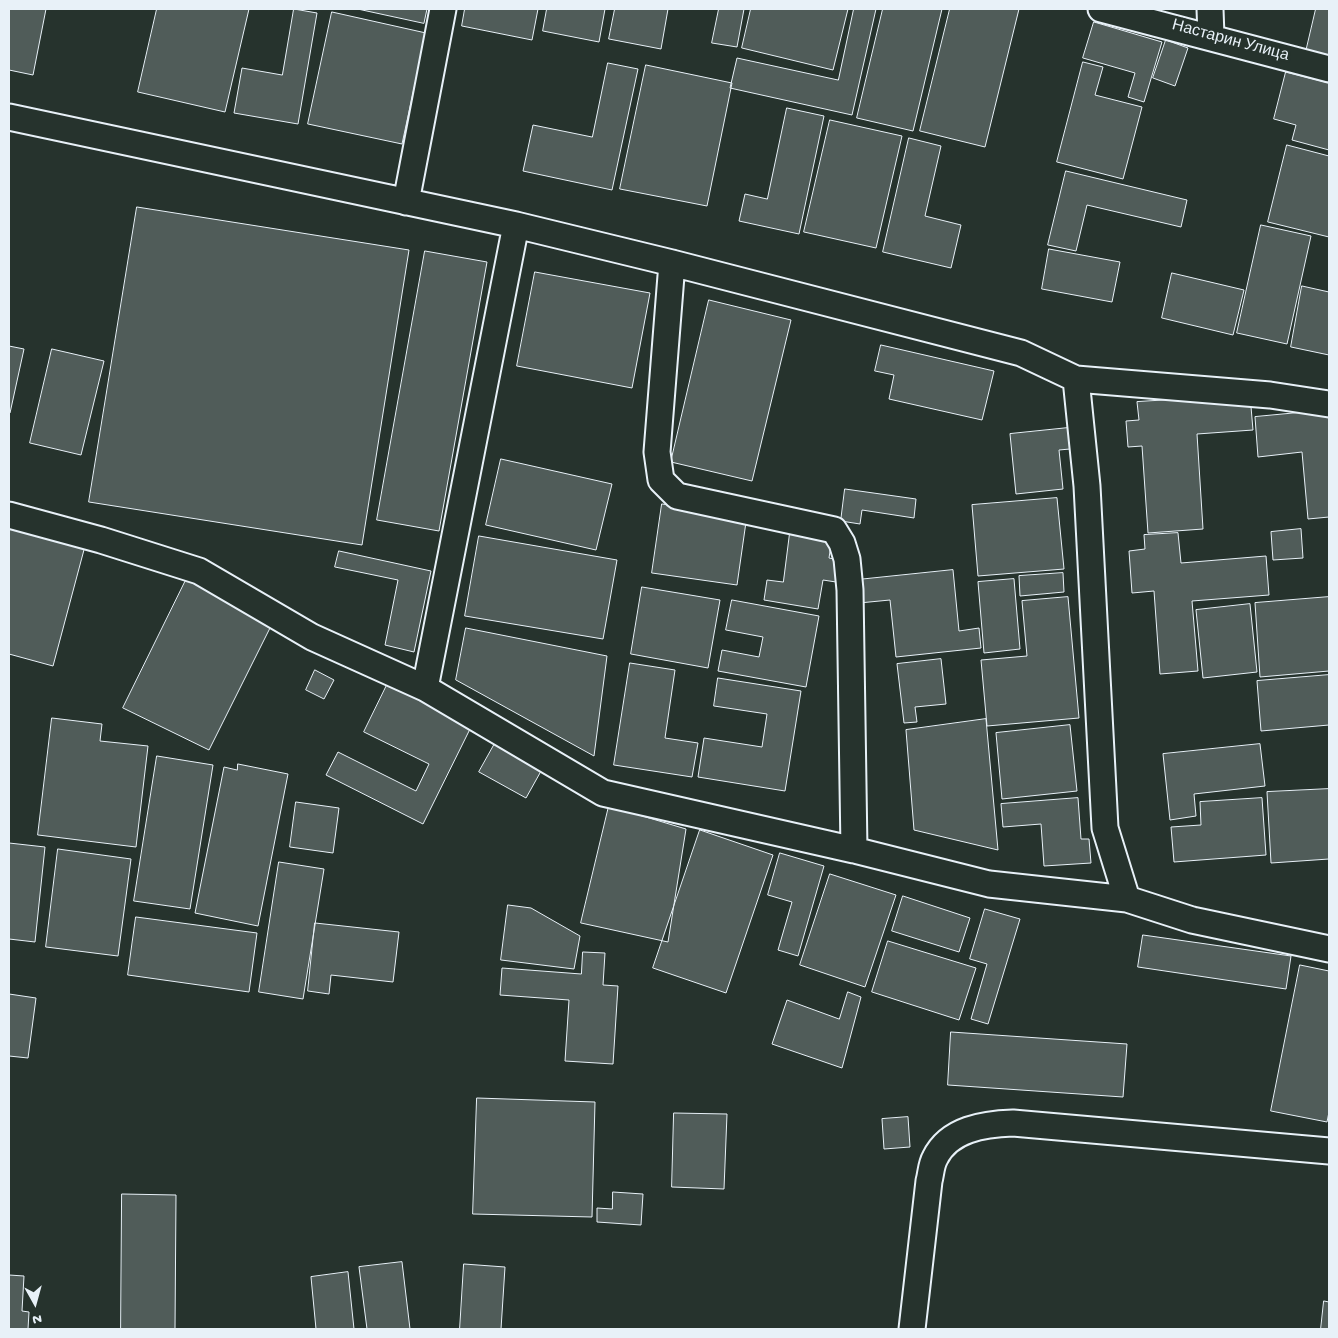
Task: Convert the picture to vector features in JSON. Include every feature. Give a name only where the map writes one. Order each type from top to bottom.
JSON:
[{"type":"street","points":[[406,202],[444,9]]},
{"type":"street","name":"Настарин Улица","points":[[1102,9],[1211,36],[1329,69]]},
{"type":"street","points":[[1210,9],[1211,36]]},
{"type":"street","points":[[9,116],[516,225],[1021,352],[1076,379],[1270,395],[1329,404]]},
{"type":"street","points":[[425,688],[516,225]]},
{"type":"street","points":[[672,264],[658,452],[661,480],[677,496],[834,530],[842,544],[850,590],[854,850]]},
{"type":"street","points":[[1076,379],[1087,486],[1105,828],[1127,899]]},
{"type":"street","points":[[9,515],[101,540],[199,571],[312,637],[425,688],[603,793],[854,850],[988,884],[1127,899],[1192,920],[1329,949]]},
{"type":"street","points":[[912,1329],[929,1181],[935,1158],[947,1142],[966,1131],[986,1124],[1013,1122],[1329,1151]]},
{"type":"building","points":[[9,9],[46,9],[33,75],[9,70]]},
{"type":"building","points":[[157,9],[249,9],[225,112],[138,92]]},
{"type":"building","points":[[294,9],[317,13],[298,124],[234,113],[242,68],[282,75]]},
{"type":"building","points":[[358,9],[427,9],[424,23]]},
{"type":"building","points":[[465,9],[538,9],[532,40],[462,26]]},
{"type":"building","points":[[547,9],[605,9],[599,42],[543,31]]},
{"type":"building","points":[[615,9],[668,9],[661,49],[609,39]]},
{"type":"building","points":[[719,9],[744,9],[737,47],[712,43]]},
{"type":"building","points":[[751,9],[848,9],[833,70],[742,48]]},
{"type":"building","points":[[854,9],[876,9],[852,115],[730,88],[737,58],[838,80]]},
{"type":"building","points":[[883,9],[942,9],[913,131],[857,118]]},
{"type":"building","points":[[950,9],[1019,9],[985,147],[920,131]]},
{"type":"building","points":[[1316,9],[1329,9],[1329,62],[1305,56]]},
{"type":"building","points":[[332,12],[426,33],[402,144],[308,124]]},
{"type":"building","points":[[1094,22],[1162,42],[1144,102],[1128,97],[1135,73],[1083,58]]},
{"type":"building","points":[[1166,40],[1188,48],[1175,86],[1153,78]]},
{"type":"building","points":[[1083,62],[1103,67],[1095,95],[1142,107],[1123,179],[1057,162]]},
{"type":"building","points":[[608,63],[638,69],[612,190],[523,171],[533,125],[592,137]]},
{"type":"building","points":[[646,65],[732,83],[707,206],[620,189]]},
{"type":"building","points":[[1286,72],[1329,83],[1329,150],[1292,140],[1296,125],[1274,119]]},
{"type":"building","points":[[787,108],[824,116],[799,234],[739,221],[745,194],[767,199]]},
{"type":"building","points":[[830,120],[902,136],[876,248],[804,232]]},
{"type":"building","points":[[909,138],[941,146],[925,216],[961,225],[951,268],[883,252]]},
{"type":"building","points":[[1287,145],[1329,156],[1329,237],[1268,222]]},
{"type":"building","points":[[1066,171],[1187,200],[1181,227],[1087,205],[1076,251],[1048,245]]},
{"type":"building","points":[[137,207],[409,250],[362,545],[89,502]]},
{"type":"building","points":[[1261,225],[1311,236],[1287,344],[1237,333]]},
{"type":"building","points":[[1049,249],[1120,262],[1112,302],[1042,289]]},
{"type":"building","points":[[425,251],[487,262],[439,531],[377,520]]},
{"type":"building","points":[[535,272],[650,293],[632,388],[517,366]]},
{"type":"building","points":[[1172,273],[1244,290],[1233,335],[1162,318]]},
{"type":"building","points":[[1302,286],[1329,292],[1329,355],[1291,347]]},
{"type":"building","points":[[709,300],[791,320],[752,481],[671,462]]},
{"type":"building","points":[[881,345],[994,371],[982,420],[889,399],[894,375],[875,371]]},
{"type":"building","points":[[9,346],[24,349],[10,413],[9,413]]},
{"type":"building","points":[[52,349],[104,361],[81,455],[30,443]]},
{"type":"building","points":[[1250,395],[1253,430],[1197,434],[1203,529],[1148,533],[1142,446],[1128,447],[1126,421],[1139,420],[1137,402]]},
{"type":"building","points":[[1329,410],[1329,517],[1308,519],[1302,452],[1258,457],[1255,417]]},
{"type":"building","points":[[1068,428],[1070,449],[1059,450],[1063,489],[1016,494],[1010,434]]},
{"type":"building","points":[[501,459],[612,484],[596,550],[486,525]]},
{"type":"building","points":[[845,489],[916,499],[914,518],[862,510],[860,524],[841,521]]},
{"type":"building","points":[[1057,498],[1064,569],[978,576],[972,505]]},
{"type":"building","points":[[662,504],[747,515],[737,585],[652,573]]},
{"type":"building","points":[[791,525],[833,532],[829,558],[840,560],[836,582],[823,580],[818,609],[764,600],[767,580],[783,582]]},
{"type":"building","points":[[9,526],[85,546],[53,666],[9,654]]},
{"type":"building","points":[[1301,529],[1303,558],[1273,560],[1271,532]]},
{"type":"building","points":[[1178,533],[1181,563],[1266,556],[1269,595],[1192,601],[1198,671],[1160,674],[1154,591],[1132,593],[1129,551],[1145,549],[1144,535]]},
{"type":"building","points":[[479,536],[617,560],[603,639],[465,616]]},
{"type":"building","points":[[339,551],[431,571],[414,652],[385,645],[398,580],[335,567]]},
{"type":"building","points":[[953,570],[959,631],[979,628],[981,648],[896,657],[890,600],[859,603],[857,580]]},
{"type":"building","points":[[1063,573],[1064,592],[1020,596],[1019,576]]},
{"type":"building","points":[[187,578],[274,620],[209,750],[123,708]]},
{"type":"building","points":[[1014,579],[1020,649],[984,653],[978,582]]},
{"type":"building","points":[[642,587],[720,600],[708,668],[631,654]]},
{"type":"building","points":[[1068,597],[1079,718],[987,726],[981,660],[1027,656],[1022,601]]},
{"type":"building","points":[[1329,597],[1329,671],[1260,677],[1255,603]]},
{"type":"building","points":[[732,600],[819,616],[806,687],[718,671],[722,650],[759,657],[763,637],[726,630]]},
{"type":"building","points":[[1250,604],[1257,672],[1203,678],[1196,610]]},
{"type":"building","points":[[466,628],[607,656],[594,756],[456,680]]},
{"type":"building","points":[[941,659],[946,704],[915,707],[917,722],[904,723],[897,664]]},
{"type":"building","points":[[630,663],[675,670],[665,738],[698,743],[692,777],[614,765]]},
{"type":"building","points":[[315,670],[334,680],[324,699],[306,690]]},
{"type":"building","points":[[1329,675],[1329,725],[1261,731],[1257,681]]},
{"type":"building","points":[[718,678],[801,691],[785,791],[698,777],[704,738],[762,747],[767,714],[714,706]]},
{"type":"building","points":[[388,683],[472,725],[423,824],[326,775],[338,752],[416,791],[429,764],[364,732]]},
{"type":"building","points":[[52,718],[102,724],[100,741],[148,746],[136,847],[38,835]]},
{"type":"building","points":[[986,719],[998,850],[914,830],[906,730]]},
{"type":"building","points":[[1070,725],[1077,791],[1002,799],[996,733]]},
{"type":"building","points":[[498,738],[545,764],[526,798],[479,772]]},
{"type":"building","points":[[1260,744],[1265,786],[1194,794],[1196,816],[1170,820],[1163,754]]},
{"type":"building","points":[[157,756],[213,765],[190,909],[134,901]]},
{"type":"building","points":[[238,764],[288,774],[258,926],[195,913],[224,767],[237,770]]},
{"type":"building","points":[[1329,789],[1329,859],[1271,863],[1267,792]]},
{"type":"building","points":[[1078,798],[1081,839],[1089,839],[1091,863],[1044,866],[1041,824],[1003,827],[1001,804]]},
{"type":"building","points":[[1262,798],[1266,855],[1174,862],[1171,827],[1201,825],[1200,802]]},
{"type":"building","points":[[296,802],[339,808],[333,853],[290,847]]},
{"type":"building","points":[[609,806],[686,829],[668,942],[581,923]]},
{"type":"building","points":[[700,830],[773,855],[726,993],[653,968]]},
{"type":"building","points":[[9,843],[45,847],[35,942],[9,939]]},
{"type":"building","points":[[58,849],[131,859],[118,956],[46,947]]},
{"type":"building","points":[[780,853],[824,866],[798,956],[778,950],[792,902],[768,895]]},
{"type":"building","points":[[279,862],[324,869],[303,999],[259,992]]},
{"type":"building","points":[[830,874],[896,895],[865,987],[800,965]]},
{"type":"building","points":[[903,896],[970,918],[959,952],[892,931]]},
{"type":"building","points":[[508,905],[531,908],[580,936],[574,969],[501,960]]},
{"type":"building","points":[[985,909],[1020,919],[988,1024],[971,1019],[987,964],[970,959]]},
{"type":"building","points":[[136,917],[257,933],[249,992],[128,975]]},
{"type":"building","points":[[315,923],[399,932],[393,982],[331,975],[329,994],[308,991]]},
{"type":"building","points":[[1143,935],[1291,956],[1286,989],[1138,967]]},
{"type":"building","points":[[888,941],[976,968],[959,1020],[872,992]]},
{"type":"building","points":[[583,952],[605,953],[603,985],[618,986],[613,1064],[565,1061],[569,1000],[500,995],[502,968],[581,974]]},
{"type":"building","points":[[1300,965],[1329,971],[1329,1112],[1327,1122],[1271,1111]]},
{"type":"building","points":[[848,992],[861,997],[842,1068],[772,1044],[787,1000],[839,1019]]},
{"type":"building","points":[[9,994],[36,998],[28,1058],[9,1056]]},
{"type":"building","points":[[951,1032],[1127,1044],[1123,1097],[948,1085]]},
{"type":"building","points":[[477,1098],[595,1102],[592,1217],[473,1214]]},
{"type":"building","points":[[674,1113],[727,1114],[724,1189],[672,1187]]},
{"type":"building","points":[[908,1117],[910,1147],[884,1149],[882,1119]]},
{"type":"building","points":[[613,1192],[643,1194],[641,1225],[597,1222],[597,1208],[612,1209]]},
{"type":"building","points":[[122,1194],[176,1195],[175,1329],[121,1329]]},
{"type":"building","points":[[402,1262],[410,1329],[367,1329],[359,1267]]},
{"type":"building","points":[[464,1264],[505,1267],[501,1329],[460,1329]]},
{"type":"building","points":[[348,1272],[354,1329],[316,1329],[311,1277]]},
{"type":"building","points":[[9,1275],[24,1276],[22,1311],[29,1312],[28,1329],[9,1329]]},
{"type":"building","points":[[1324,1301],[1329,1302],[1329,1329],[1321,1329]]}]
